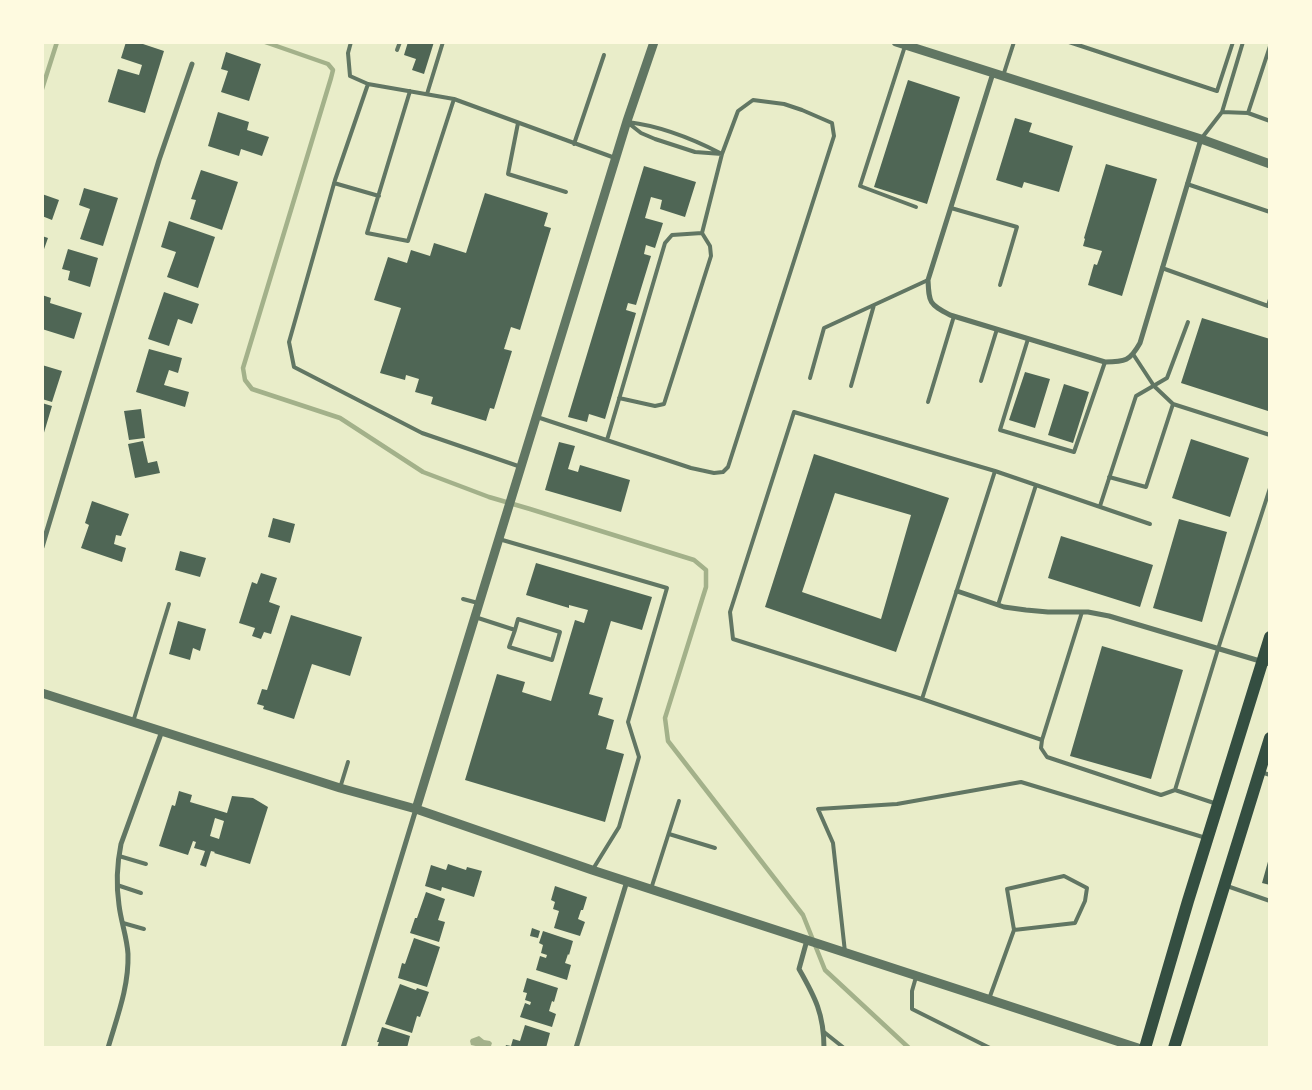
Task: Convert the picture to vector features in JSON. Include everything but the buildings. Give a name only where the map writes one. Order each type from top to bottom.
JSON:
[{"type":"main road","points":[[1145,1048],[1218,805],[1266,663],[1270,637]]},
{"type":"main road","points":[[1174,1048],[1225,886],[1264,773],[1270,738]]},
{"type":"street","points":[[343,1048],[627,121],[654,42]]},
{"type":"street","points":[[901,44],[1201,139],[1270,164]]},
{"type":"street","points":[[42,547],[159,160],[192,64]]},
{"type":"street","points":[[993,73],[928,280],[928,298],[935,307],[954,316],[1105,362],[1121,362],[1133,354],[1140,343],[1201,139]]},
{"type":"street","points":[[957,590],[1004,607],[1041,612],[1088,612],[1109,616],[1266,663]]},
{"type":"street","points":[[42,692],[340,788],[416,809],[627,882],[1138,1048]]},
{"type":"street","points":[[108,1048],[127,978],[127,942],[119,906],[117,885],[121,844],[162,731]]},
{"type":"street","points":[[576,1048],[627,882]]},
{"type":"street","points":[[806,940],[799,969],[820,1011],[824,1032],[824,1048]]},
{"type":"lane","points":[[351,42],[348,54],[350,76],[368,84],[454,99],[616,158]]},
{"type":"lane","points":[[397,50],[400,42]]},
{"type":"lane","points":[[427,94],[444,42]]},
{"type":"lane","points":[[1003,76],[1014,42]]},
{"type":"lane","points":[[1070,42],[1217,91],[1233,42]]},
{"type":"lane","points":[[1201,139],[1222,112],[1243,42]]},
{"type":"lane","points":[[901,44],[860,186],[916,207]]},
{"type":"lane","points":[[1248,113],[1270,46]]},
{"type":"lane","points":[[574,144],[604,54]]},
{"type":"lane","points":[[368,84],[334,183],[289,342],[294,367],[422,433],[521,467]]},
{"type":"lane","points":[[410,91],[367,233],[408,241],[454,99]]},
{"type":"lane","points":[[537,417],[691,468],[714,473],[723,472],[728,467],[834,136],[832,123],[784,104],[753,100],[738,111],[722,154],[702,233],[710,246],[712,256],[664,404],[655,406],[619,398]]},
{"type":"lane","points":[[1222,112],[1248,113],[1270,121]]},
{"type":"lane","points":[[627,121],[649,125],[700,142],[722,154]]},
{"type":"lane","points":[[627,121],[641,133],[683,148],[695,152],[722,154]]},
{"type":"lane","points":[[518,123],[508,174],[566,192]]},
{"type":"lane","points":[[683,148],[687,138]]},
{"type":"lane","points":[[334,183],[379,196]]},
{"type":"lane","points":[[1187,184],[1270,212]]},
{"type":"lane","points":[[951,208],[1017,227],[1000,285]]},
{"type":"lane","points":[[607,440],[665,243],[672,235],[702,233]]},
{"type":"lane","points":[[1162,268],[1268,306],[1270,299]]},
{"type":"lane","points":[[810,378],[824,328],[928,280]]},
{"type":"lane","points":[[850,386],[874,305]]},
{"type":"lane","points":[[928,402],[954,316]]},
{"type":"lane","points":[[1100,506],[1136,396],[1167,378],[1188,322]]},
{"type":"lane","points":[[981,381],[997,329]]},
{"type":"lane","points":[[1028,339],[1000,430],[1074,452],[1105,362]]},
{"type":"lane","points":[[1133,354],[1154,386],[1173,404],[1270,435]]},
{"type":"lane","points":[[1109,476],[1146,488],[1173,404]]},
{"type":"lane","points":[[1042,740],[733,638],[730,612],[794,412],[995,471],[1150,524]]},
{"type":"lane","points":[[922,699],[995,471]]},
{"type":"lane","points":[[998,604],[1036,485]]},
{"type":"lane","points":[[1175,790],[1270,488]]},
{"type":"lane","points":[[499,539],[667,588],[628,722],[639,757],[619,827],[592,870]]},
{"type":"lane","points":[[463,599],[479,604]]},
{"type":"lane","points":[[133,722],[170,604]]},
{"type":"lane","points":[[1082,612],[1042,740],[1041,748],[1047,757],[1161,795],[1175,790],[1218,805]]},
{"type":"lane","points":[[475,617],[515,630]]},
{"type":"lane","points":[[518,619],[560,632],[552,660],[509,647],[515,630],[518,619]]},
{"type":"lane","points":[[340,788],[348,762]]},
{"type":"lane","points":[[845,952],[833,843],[818,810],[897,804],[1021,782],[1208,838]]},
{"type":"lane","points":[[652,889],[679,801]]},
{"type":"lane","points":[[668,834],[715,848]]},
{"type":"lane","points":[[119,856],[146,864]]},
{"type":"lane","points":[[989,999],[1014,930],[1007,889],[1064,876],[1087,888],[1085,901],[1075,923],[1014,930]]},
{"type":"lane","points":[[117,885],[141,893]]},
{"type":"lane","points":[[1225,886],[1270,901]]},
{"type":"lane","points":[[123,923],[144,930]]},
{"type":"lane","points":[[917,975],[912,992],[912,1009],[990,1048]]},
{"type":"lane","points":[[824,1032],[844,1048]]},
{"type":"shaded area","points":[[479,1036],[484,1040],[490,1041],[492,1043],[491,1046],[480,1047],[471,1045],[471,1039]]},
{"type":"waterway","points":[[42,89],[57,42]]},
{"type":"waterway","points":[[265,42],[328,64],[333,70],[243,368],[245,380],[252,389],[340,418],[423,472],[489,497],[694,560],[706,570],[706,587],[665,718],[668,741],[803,915],[825,970],[909,1048]]}]
